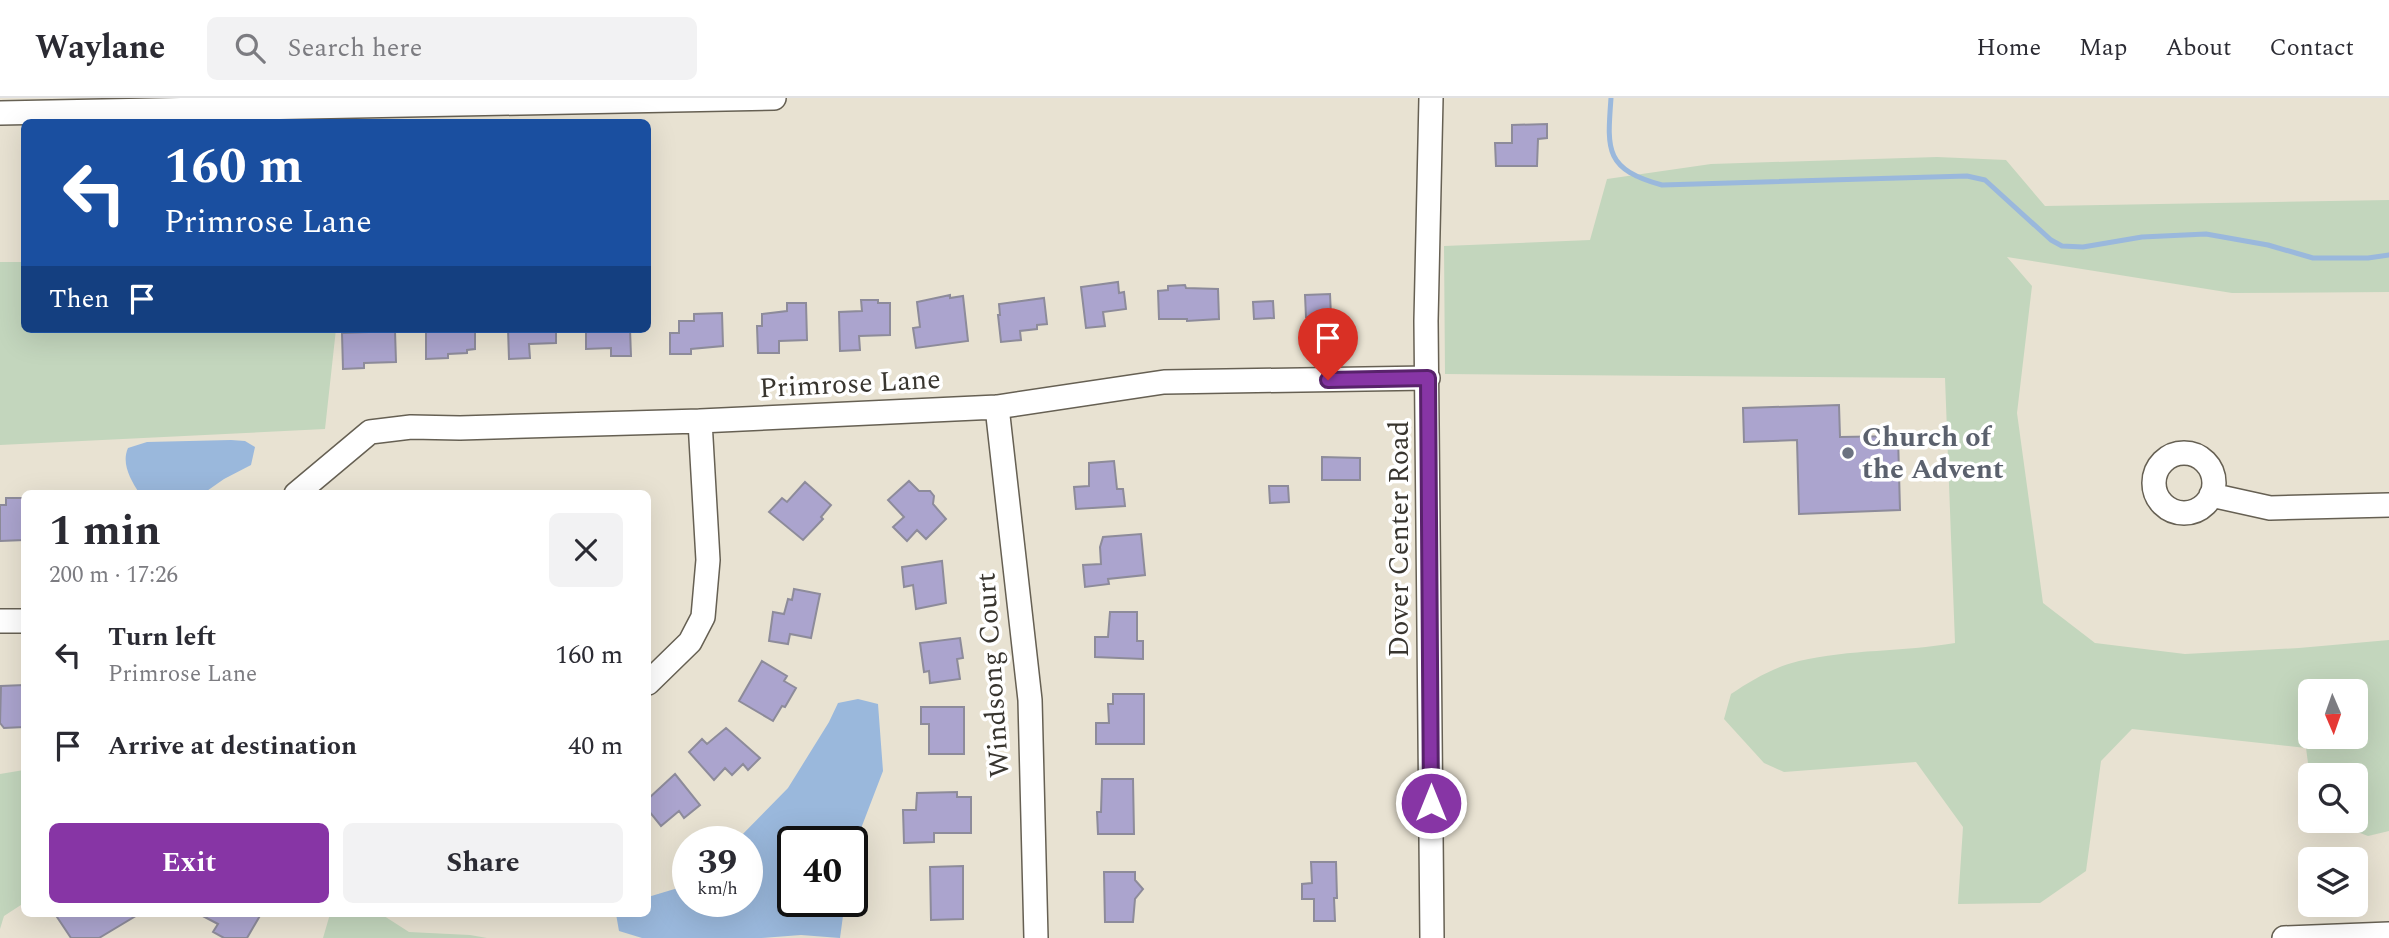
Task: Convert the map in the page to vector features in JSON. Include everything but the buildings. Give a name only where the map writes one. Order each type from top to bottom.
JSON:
[{"type":"street","points":[[0,113],[774,98]]},
{"type":"street","name":"Dover Center Road","points":[[1431,98],[1426,321],[1432,938]]},
{"type":"street","name":"Primrose Lane","points":[[301,490],[370,432],[411,427],[460,429],[700,421],[997,407],[1164,382],[1428,378]]},
{"type":"street","name":"Windsong Court","points":[[997,407],[1030,700],[1035,938]]},
{"type":"street","points":[[651,680],[690,642],[703,617],[708,560],[700,421]]},
{"type":"street","points":[[2211,495],[2270,508],[2389,505]]},
{"type":"street","points":[[0,621],[21,621]]},
{"type":"street","points":[[2284,938],[2389,933]]},
{"type":"green space","points":[[1937,157],[2006,160],[2045,206],[2389,200],[2389,292],[2232,293],[2007,257],[2032,286],[2017,413],[2043,603],[2095,643],[2185,654],[2389,640],[2389,831],[2368,836],[2360,833],[2368,833],[2368,763],[2308,763],[2306,749],[2368,749],[2368,679],[2298,679],[2298,747],[2132,729],[2101,761],[2086,871],[2040,903],[1958,904],[1963,827],[1916,762],[1784,772],[1764,763],[1724,719],[1731,694],[1772,670],[1799,661],[1838,654],[1955,643],[1945,378],[1445,374],[1444,246],[1590,240],[1607,179],[1711,164]]},
{"type":"green space","points":[[0,262],[21,262],[21,333],[336,333],[325,429],[0,445]]},
{"type":"green space","points":[[21,770],[21,905],[4,916],[0,929],[0,774]]},
{"type":"green space","points":[[329,917],[386,917],[409,932],[487,938],[323,938]]},
{"type":"water","points":[[231,440],[245,441],[255,447],[251,465],[208,490],[137,490],[128,472],[126,454],[128,448],[147,442]]},
{"type":"water","points":[[858,699],[878,704],[883,771],[862,826],[777,826],[777,917],[843,917],[840,938],[801,935],[762,938],[642,938],[619,931],[617,917],[651,917],[651,896],[672,890],[672,917],[763,917],[763,826],[751,826],[788,788],[838,703]]},
{"type":"waterway","points":[[1611,98],[1609,132],[1614,155],[1629,172],[1662,185],[1967,176],[1985,180],[2051,240],[2062,246],[2083,247],[2142,237],[2206,234],[2268,245],[2313,258],[2368,258],[2389,255]]},
{"type":"place","name":"Church of the Advent","points":[[1848,453]]},
{"type":"route","points":[[1328,380],[1428,378],[1431,803]]}]
